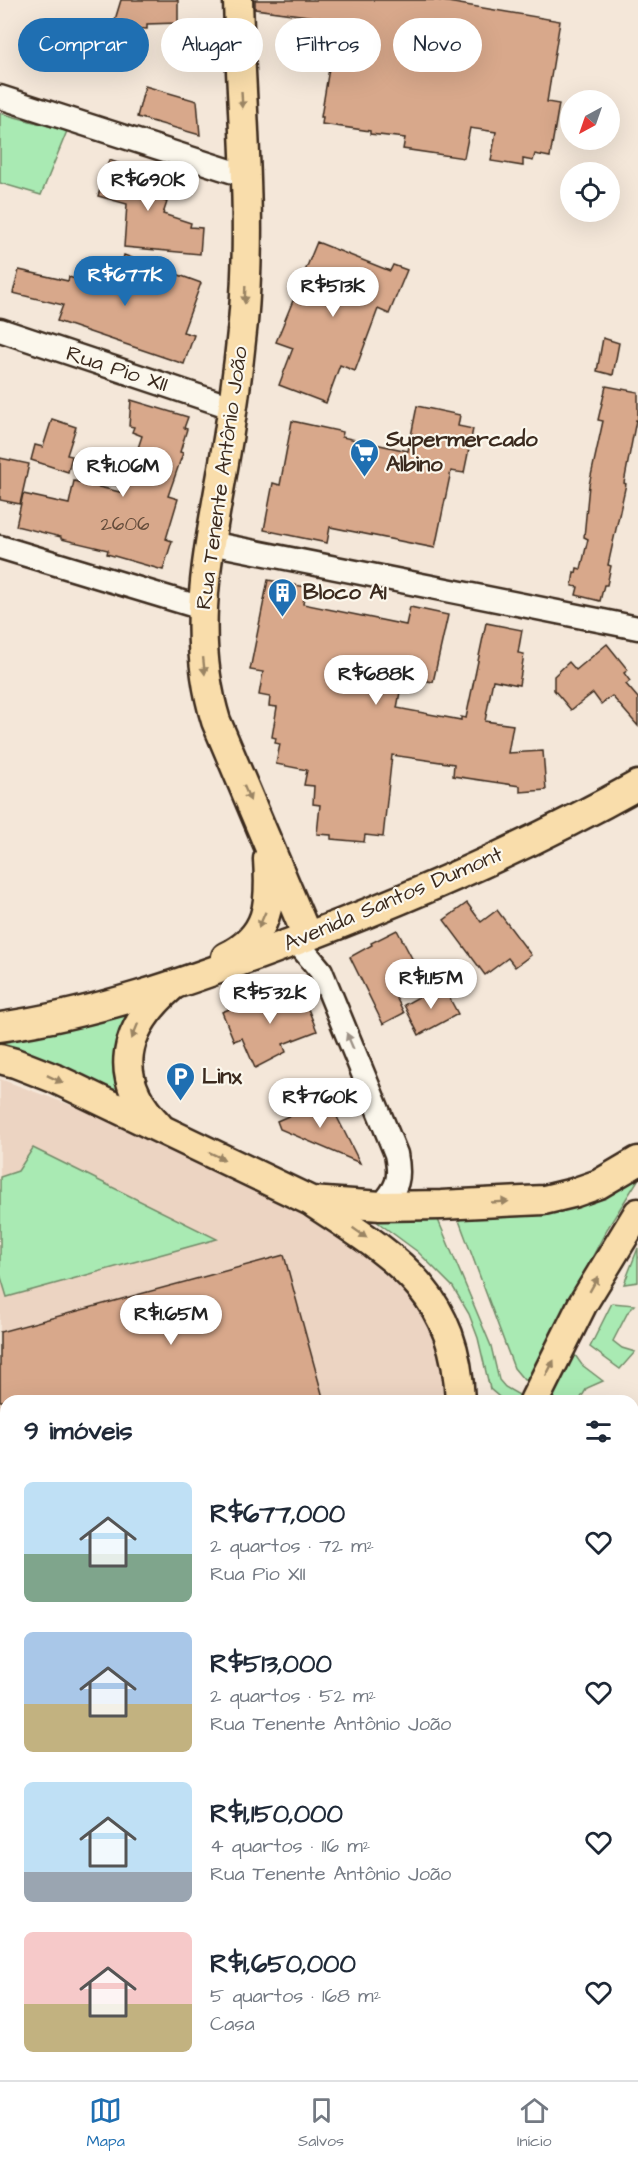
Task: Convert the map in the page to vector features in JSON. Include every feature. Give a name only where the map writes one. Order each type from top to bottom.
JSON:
[{"type":"main road","name":"Rua Tenente Antônio João","points":[[238,0],[247,246],[243,320],[234,408],[210,543],[202,608],[203,656],[209,699],[267,842],[302,938]]},
{"type":"main road","name":"Avenida Santos Dumont","points":[[0,1027],[96,1009],[172,987],[302,938],[487,862],[582,816],[638,785]]},
{"type":"main road","points":[[96,1009],[130,991],[224,958],[250,942],[267,908],[270,886],[267,842]]},
{"type":"main road","points":[[164,1131],[148,1115],[132,1086],[129,1054],[138,1023],[157,999],[172,987]]},
{"type":"main road","points":[[0,1059],[35,1070],[311,1201],[386,1252],[409,1272],[439,1313],[451,1340],[459,1388]]},
{"type":"main road","points":[[311,1201],[381,1206],[544,1200],[599,1184],[638,1161]]},
{"type":"main road","points":[[537,1395],[582,1305],[638,1213]]},
{"type":"street","points":[[0,97],[246,176]]},
{"type":"street","name":"Rua Pio XII","points":[[0,330],[234,408]]},
{"type":"street","points":[[210,543],[638,628]]},
{"type":"street","points":[[0,547],[202,608]]},
{"type":"street","name":"Rua Tenente Antônio João","points":[[302,938],[321,971],[396,1154],[399,1178],[392,1194],[381,1206]]},
{"type":"shaded area","points":[[0,1079],[84,1110],[353,1235],[418,1296],[456,1395],[0,1395]]},
{"type":"green space","points":[[0,113],[67,131],[41,195],[0,183]]},
{"type":"green space","points":[[139,1009],[129,1102],[0,1046],[0,1042],[103,1020]]},
{"type":"green space","points":[[33,1148],[217,1239],[7,1297],[0,1274],[0,1177],[18,1171]]},
{"type":"green space","points":[[638,1168],[638,1180],[607,1229],[528,1380],[524,1380],[514,1368],[457,1215]]},
{"type":"green space","points":[[436,1215],[491,1346],[499,1380],[505,1387],[519,1395],[497,1395],[490,1389],[478,1338],[469,1314],[453,1287],[418,1252],[372,1218]]},
{"type":"green space","points":[[638,1248],[638,1282],[624,1284]]},
{"type":"green space","points":[[612,1303],[635,1305],[628,1312],[613,1341],[622,1348],[635,1352],[620,1369],[590,1347]]},
{"type":"green space","points":[[570,1348],[582,1365],[603,1381],[587,1388],[583,1395],[547,1395]]},
{"type":"building","points":[[121,0],[178,0],[178,18],[161,18],[161,24],[149,24],[149,18],[116,18]]},
{"type":"building","points":[[255,0],[436,0],[560,21],[547,102],[559,104],[550,157],[535,154],[533,161],[523,159],[523,166],[491,161],[496,132],[470,128],[464,158],[403,149],[405,138],[370,134],[370,131],[322,124],[323,117],[321,117],[328,72],[381,72],[381,18],[322,18],[255,9]]},
{"type":"building","points":[[145,86],[197,101],[200,135],[137,117]]},
{"type":"building","points":[[109,160],[161,178],[158,186],[163,187],[159,199],[167,202],[163,214],[191,223],[190,227],[202,228],[200,254],[124,247],[127,204],[98,196]]},
{"type":"building","points":[[317,242],[390,271],[393,265],[407,270],[389,314],[378,309],[355,371],[340,365],[326,403],[279,385],[293,348],[276,342]]},
{"type":"building","points":[[124,255],[201,283],[183,332],[194,335],[184,364],[57,321],[63,305],[13,293],[19,270],[68,281],[69,277],[114,292]]},
{"type":"building","points":[[603,338],[619,343],[613,375],[597,371]]},
{"type":"building","points":[[606,386],[638,392],[638,421],[636,420],[624,483],[626,484],[608,565],[611,566],[607,585],[604,585],[600,601],[576,595],[578,587],[572,586],[574,572],[576,573],[577,568],[581,569],[588,539],[584,537],[589,485],[603,421],[598,420]]},
{"type":"building","points":[[131,400],[188,417],[180,452],[183,453],[168,496],[178,499],[166,539],[172,541],[163,570],[107,554],[108,550],[16,526],[23,494],[69,504],[74,481],[120,492],[122,483],[126,484],[142,436],[132,432],[134,427],[129,426]]},
{"type":"building","name":"Supermercado Albino","points":[[417,406],[460,415],[458,426],[473,429],[464,473],[451,471],[435,548],[330,527],[327,543],[264,530],[273,483],[280,485],[292,421],[343,432],[342,437],[408,451]]},
{"type":"building","points":[[52,419],[76,427],[67,455],[72,456],[68,472],[31,460],[35,445],[43,447]]},
{"type":"building","points":[[0,458],[29,464],[20,504],[0,500]]},
{"type":"building","points":[[268,580],[306,587],[303,604],[406,625],[410,607],[448,615],[433,682],[403,676],[397,708],[461,720],[461,717],[466,718],[486,623],[522,630],[518,653],[524,654],[519,685],[493,680],[485,721],[513,725],[508,753],[543,751],[546,790],[520,792],[520,786],[453,776],[454,764],[392,755],[383,837],[365,835],[364,842],[331,839],[331,835],[317,834],[320,805],[313,804],[314,786],[304,785],[307,770],[276,764],[280,744],[275,743],[276,738],[272,737],[277,707],[269,706],[270,697],[259,695],[263,672],[250,670]]},
{"type":"building","points":[[607,644],[628,670],[624,673],[630,681],[626,684],[638,698],[638,726],[612,696],[601,704],[593,693],[571,710],[554,690],[554,676],[569,662],[576,670]]},
{"type":"building","points":[[467,903],[481,922],[497,910],[531,955],[515,967],[508,958],[485,975],[444,920]]},
{"type":"building","points":[[397,930],[416,966],[388,981],[404,1013],[383,1024],[350,957]]},
{"type":"building","points":[[442,984],[458,1014],[419,1035],[404,1005]]},
{"type":"building","points":[[300,989],[317,1031],[283,1044],[286,1052],[255,1068],[242,1038],[234,1041],[222,1012],[264,995],[267,1001]]},
{"type":"building","name":"Linx","points":[[328,1099],[360,1163],[280,1129],[277,1121]]},
{"type":"building","points":[[284,1255],[322,1395],[0,1395],[0,1332]]},
{"type":"place","name":"Supermercado Albino","points":[[365,478]]},
{"type":"place","name":"Bloco A1","points":[[282,618]]},
{"type":"place","name":"Linx","points":[[181,1102]]}]
